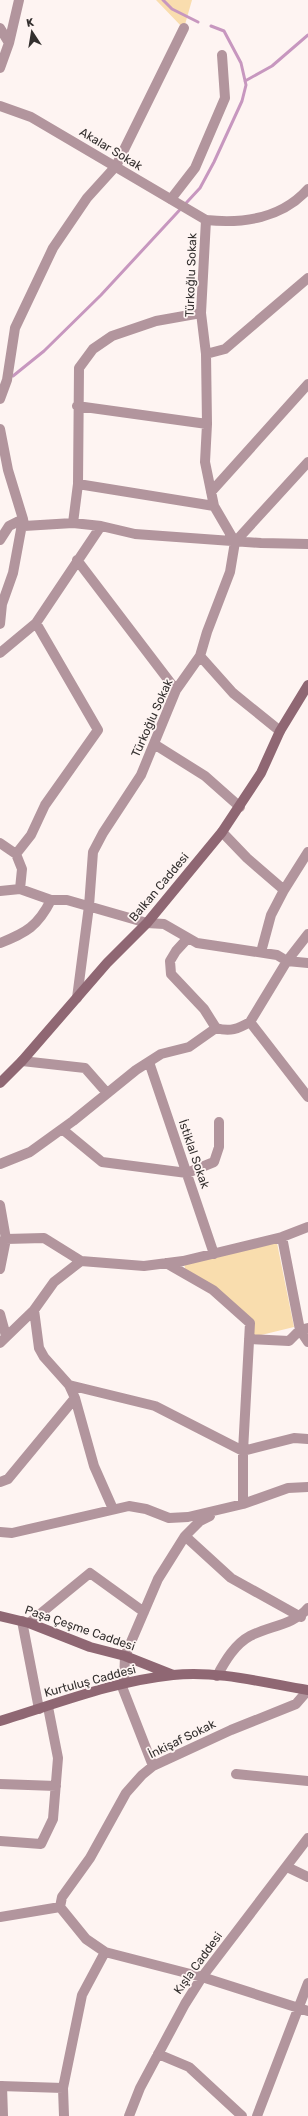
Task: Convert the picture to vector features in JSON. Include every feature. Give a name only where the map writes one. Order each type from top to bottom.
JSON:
[{"type":"main road","name":"Balkan Caddesi","points":[[0,1083],[22,1061],[106,963],[147,923],[222,832],[240,807],[261,773],[280,731],[308,685]]},
{"type":"main road","name":"Paşa Çeşme Caddesi","points":[[0,1616],[26,1622],[90,1647],[125,1656],[173,1675]]},
{"type":"main road","name":"Kurtuluş Caddesi","points":[[0,1721],[122,1684],[173,1675],[217,1676],[308,1690]]},
{"type":"street","points":[[1,63],[9,43],[19,0]]},
{"type":"street","points":[[0,28],[9,43]]},
{"type":"street","points":[[0,398],[7,380],[15,328],[53,248],[87,198],[116,166],[184,28]]},
{"type":"street","points":[[172,200],[195,168],[225,98],[222,54]]},
{"type":"street","name":"Akalar Sokak","points":[[3,105],[30,117],[206,220]]},
{"type":"street","points":[[206,220],[226,222],[273,213],[289,207],[308,189]]},
{"type":"street","name":"Türkoğlu Sokak","points":[[77,998],[89,906],[93,852],[103,833],[141,775],[176,690],[200,656],[230,572],[236,542],[214,506],[205,462],[207,424],[206,354],[201,313],[206,220]]},
{"type":"street","points":[[206,354],[225,350],[307,282]]},
{"type":"street","points":[[73,523],[78,484],[77,406],[79,368],[93,349],[112,336],[156,322],[201,313]]},
{"type":"street","points":[[212,492],[308,384]]},
{"type":"street","points":[[77,406],[207,424]]},
{"type":"street","points":[[0,435],[24,526],[73,523],[101,526],[135,534],[236,542],[303,544],[308,534]]},
{"type":"street","points":[[236,542],[308,462]]},
{"type":"street","points":[[78,484],[214,506]]},
{"type":"street","points":[[0,540],[9,526],[23,519]]},
{"type":"street","points":[[0,624],[2,604],[14,573],[23,519]]},
{"type":"street","points":[[0,653],[36,623],[101,526]]},
{"type":"street","points":[[77,560],[176,690]]},
{"type":"street","points":[[16,854],[31,835],[45,805],[98,730],[36,623]]},
{"type":"street","points":[[200,656],[233,693],[280,731]]},
{"type":"street","points":[[154,744],[205,776],[240,807]]},
{"type":"street","points":[[222,832],[247,858],[284,890]]},
{"type":"street","points":[[0,843],[16,854],[22,868],[20,890]]},
{"type":"street","points":[[261,952],[271,915],[284,890],[308,852]]},
{"type":"street","points":[[0,891],[20,890],[50,900],[67,900],[147,923],[164,924],[187,939],[197,943],[261,952],[277,955],[287,961],[308,963]]},
{"type":"street","points":[[0,943],[24,934],[43,915],[50,900]]},
{"type":"street","points":[[187,939],[176,951],[170,961],[171,974],[204,1009],[216,1028],[227,1031],[240,1028],[250,1022],[287,961],[308,934]]},
{"type":"street","points":[[250,1022],[308,1096]]},
{"type":"street","points":[[0,1164],[30,1152],[62,1130],[136,1070],[161,1054],[188,1047],[216,1028]]},
{"type":"street","points":[[22,1061],[85,1068],[107,1093]]},
{"type":"street","name":"İstiklal Sokak","points":[[149,1062],[214,1254]]},
{"type":"street","points":[[62,1130],[102,1162],[186,1173],[214,1162],[219,1148],[218,1122]]},
{"type":"street","points":[[0,1205],[3,1240],[0,1269]]},
{"type":"street","points":[[3,1240],[44,1238],[81,1261],[144,1266],[214,1254],[282,1237],[308,1227]]},
{"type":"street","points":[[282,1237],[308,1342]]},
{"type":"street","points":[[3,1340],[34,1310],[54,1282],[81,1261]]},
{"type":"street","points":[[166,1263],[213,1290],[250,1324],[243,1451],[243,1504]]},
{"type":"street","points":[[34,1310],[36,1334],[41,1353],[69,1385],[75,1398],[94,1466],[113,1509]]},
{"type":"street","points":[[0,1314],[3,1340]]},
{"type":"street","points":[[249,1339],[289,1341],[304,1329]]},
{"type":"street","points":[[69,1385],[155,1406],[243,1451],[294,1438],[308,1438]]},
{"type":"street","points":[[0,1482],[8,1479],[75,1398]]},
{"type":"street","points":[[0,1532],[12,1533],[129,1506],[146,1509],[169,1518],[188,1517],[223,1510],[288,1488],[308,1487]]},
{"type":"street","points":[[153,1766],[122,1684],[125,1656],[158,1579],[185,1536],[200,1521],[223,1510]]},
{"type":"street","points":[[185,1536],[231,1578],[301,1617]]},
{"type":"street","points":[[0,1841],[41,1844],[53,1819],[58,1758],[43,1708],[26,1622],[90,1572],[144,1612]]},
{"type":"street","points":[[217,1676],[229,1655],[249,1636],[301,1617],[308,1608]]},
{"type":"street","name":"İnkişaf Sokak","points":[[60,1908],[62,1897],[90,1858],[126,1793],[142,1775],[153,1766],[231,1730],[296,1704],[308,1690]]},
{"type":"street","points":[[236,1774],[308,1781]]},
{"type":"street","points":[[0,1784],[56,1786]]},
{"type":"street","name":"Kışla Caddesi","points":[[129,2116],[140,2088],[184,2004],[202,1977],[308,1838]]},
{"type":"street","points":[[287,1867],[308,1877]]},
{"type":"street","points":[[0,1917],[60,1908],[86,1939],[105,1952],[202,1977],[303,2010]]},
{"type":"street","points":[[64,2116],[62,2088],[82,1995],[105,1952]]},
{"type":"street","points":[[257,2116],[303,2010],[308,1983]]},
{"type":"street","points":[[158,2054],[189,2067],[242,2116]]},
{"type":"street","points":[[3,2116],[1,2086],[62,2088]]},
{"type":"shaded area","points":[[156,0],[192,0],[184,28],[183,28]]},
{"type":"shaded area","points":[[276,1238],[294,1327],[253,1337],[249,1317],[186,1271],[183,1261]]},
{"type":"waterway","points":[[163,0],[172,9],[198,22]]},
{"type":"waterway","points":[[13,376],[44,351],[101,295],[200,188],[214,162],[242,101],[246,85],[241,63],[224,31],[211,26]]},
{"type":"waterway","points":[[245,81],[272,66],[308,35]]}]
